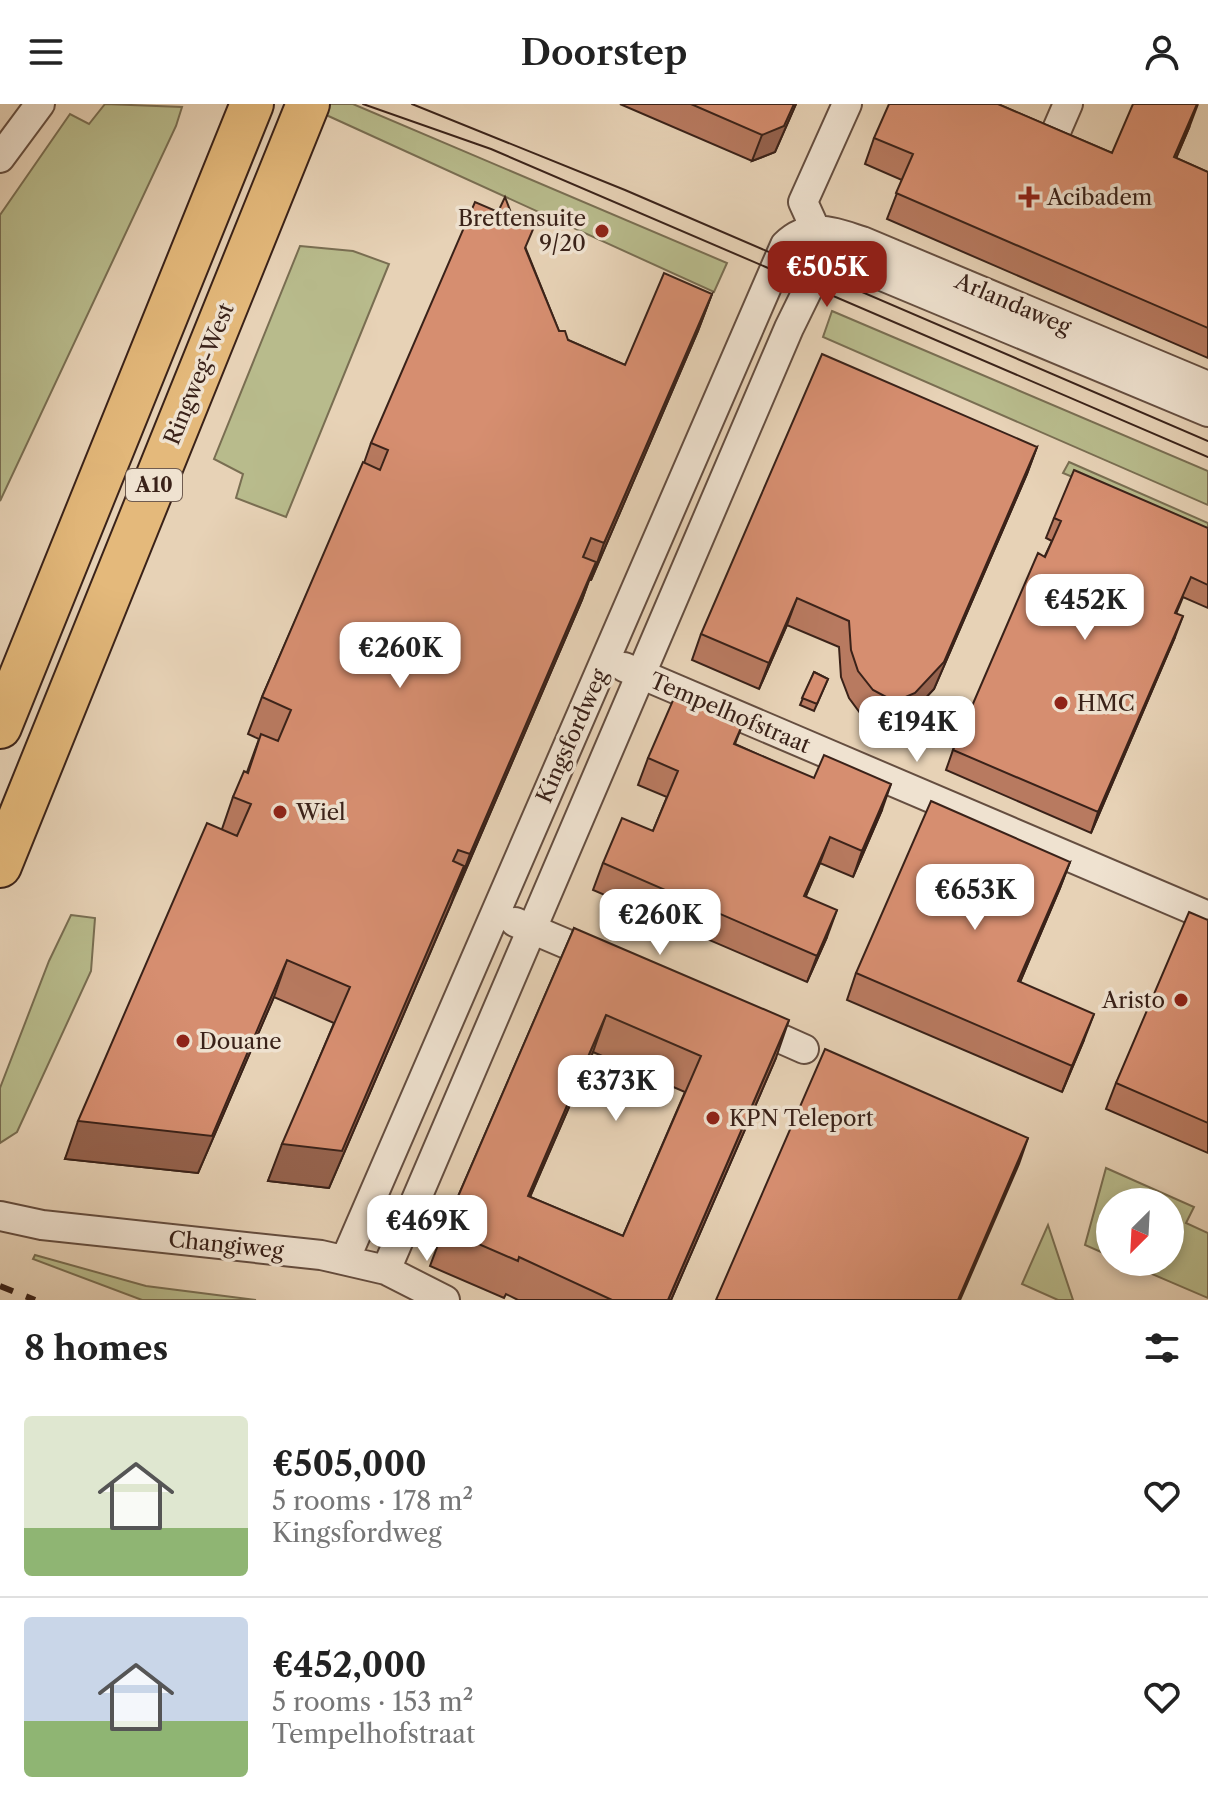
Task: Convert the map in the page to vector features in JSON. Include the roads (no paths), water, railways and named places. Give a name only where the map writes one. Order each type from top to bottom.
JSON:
[{"type":"highway","name":"A10","points":[[0,727],[252,104]]},
{"type":"highway","name":"Ringweg-West","points":[[0,866],[308,104]]},
{"type":"street","points":[[0,158],[40,104]]},
{"type":"street","points":[[831,262],[803,202],[847,104]]},
{"type":"street","points":[[1055,134],[1068,104]]},
{"type":"street","name":"Arlandaweg","points":[[815,228],[862,241],[1208,386]]},
{"type":"street","name":"Kingsfordweg","points":[[345,1260],[779,256],[797,233],[815,228]]},
{"type":"street","name":"Arlandaweg","points":[[831,262],[858,266],[1208,412]]},
{"type":"street","name":"Kingsfordweg","points":[[386,1270],[639,674],[809,285],[816,273],[831,262]]},
{"type":"street","name":"Tempelhofstraat","points":[[606,659],[1208,916]]},
{"type":"street","points":[[496,913],[622,968]]},
{"type":"street","points":[[720,1012],[804,1049]]},
{"type":"street","name":"Changiweg","points":[[0,1216],[42,1225],[345,1260],[386,1270],[445,1300]]},
{"type":"tram line","points":[[363,104],[491,149],[1208,457]]},
{"type":"tram line","points":[[412,104],[625,190],[1208,441]]},
{"type":"railway","points":[[0,1286],[35,1300]]},
{"type":"place","name":"Acibadem","points":[[1029,197]]},
{"type":"place","name":"Brettensuite 9/20","points":[[602,231]]},
{"type":"place","name":"HMC","points":[[1061,703]]},
{"type":"place","name":"Wiel","points":[[280,812]]},
{"type":"place","name":"Aristo","points":[[1181,1000]]},
{"type":"place","name":"Douane","points":[[183,1041]]},
{"type":"place","name":"KPN Teleport","points":[[713,1118]]}]
